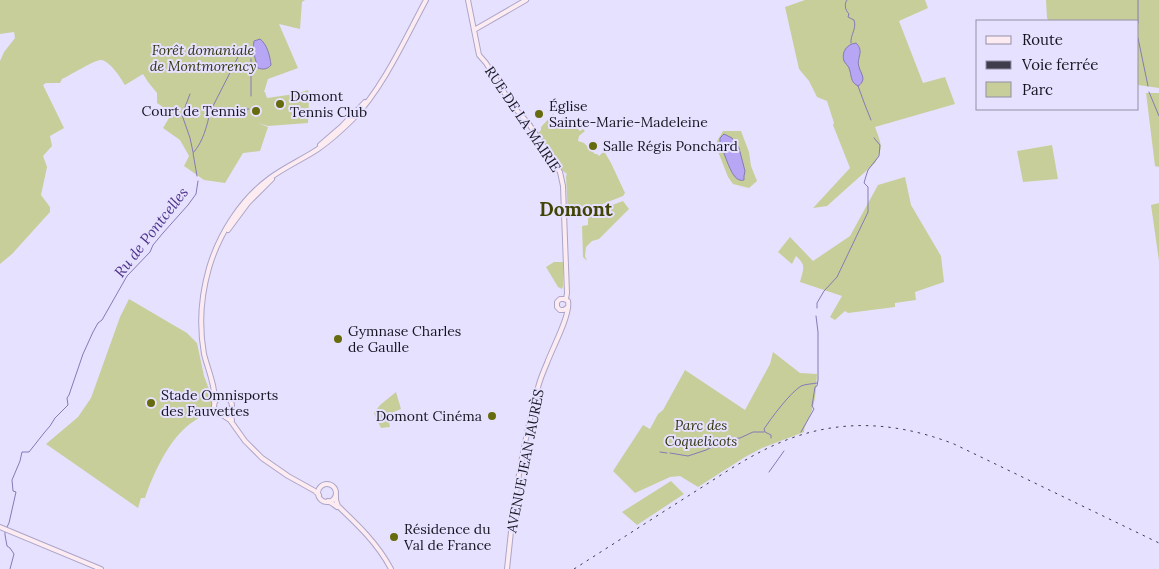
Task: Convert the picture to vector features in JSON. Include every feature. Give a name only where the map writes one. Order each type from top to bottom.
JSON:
[{"type":"main road","points":[[390,569],[365,535],[334,504],[322,500],[316,491],[275,468],[257,454],[230,420],[215,410],[215,394],[204,354],[201,320],[209,268],[216,249],[232,218],[270,178],[308,154],[342,126],[377,88],[426,0]]},
{"type":"main road","name":"RUE DE LA MAIRIE","points":[[468,0],[479,55],[560,172],[562,180],[566,299]]},
{"type":"main road","points":[[474,30],[526,0]]},
{"type":"main road","points":[[566,299],[569,303],[568,307],[566,310],[561,310],[557,307],[558,302],[566,299]]},
{"type":"main road","name":"AVENUE JEAN JAURÈS","points":[[507,569],[512,522],[516,517],[514,512],[516,492],[534,405],[540,380],[566,318],[568,307]]},
{"type":"main road","name":"AVENUE JEAN JAURÈS","points":[[561,310],[562,326]]},
{"type":"main road","points":[[213,386],[219,395],[230,400],[232,405],[231,417],[238,429],[255,450],[275,468]]},
{"type":"main road","points":[[214,402],[223,396]]},
{"type":"main road","points":[[221,414],[226,414],[231,409]]},
{"type":"main road","points":[[305,486],[315,488],[326,484],[332,485],[335,488],[338,506],[367,534],[386,560],[390,569]]},
{"type":"main road","points":[[319,495],[321,486]]},
{"type":"main road","points":[[328,501],[332,500],[336,494]]},
{"type":"main road","points":[[0,527],[101,569]]},
{"type":"green space","name":"Forêt domaniale de Montmorency","points":[[0,0],[305,0],[302,2],[300,29],[279,24],[298,68],[268,79],[264,92],[267,98],[308,90],[310,96],[308,123],[268,126],[258,123],[268,127],[260,151],[243,153],[225,183],[204,180],[184,166],[189,156],[180,140],[163,128],[172,113],[157,103],[157,93],[143,74],[125,85],[111,66],[104,61],[98,60],[62,79],[60,83],[46,83],[43,85],[64,128],[50,136],[52,146],[43,156],[47,167],[41,195],[50,207],[50,212],[12,254],[0,264],[0,61],[4,52],[15,38],[14,32],[0,34]]},
{"type":"green space","points":[[805,0],[925,0],[928,8],[899,21],[923,83],[945,77],[955,104],[875,127],[881,149],[875,163],[827,206],[813,208],[850,168],[833,125],[827,101],[817,97],[809,81],[799,69],[785,7]]},
{"type":"green space","points":[[1046,0],[1159,0],[1159,88],[1139,85],[1139,20],[1048,20]]},
{"type":"green space","points":[[1146,93],[1159,93],[1159,167],[1155,166]]},
{"type":"green space","points":[[553,114],[559,120],[564,117],[580,131],[583,129],[585,131],[579,136],[578,141],[584,143],[595,154],[599,156],[604,151],[625,193],[623,196],[570,217],[568,216],[567,174],[563,171],[538,133]]},
{"type":"green space","points":[[723,131],[741,131],[757,181],[749,188],[733,184],[728,177],[717,151],[717,141]]},
{"type":"green space","points":[[1052,145],[1058,179],[1023,182],[1017,151]]},
{"type":"green space","points":[[905,177],[911,205],[941,256],[944,282],[915,292],[916,300],[895,303],[895,307],[848,313],[845,311],[835,320],[830,317],[842,296],[800,282],[803,268],[802,262],[796,256],[792,264],[778,252],[790,237],[813,261],[850,236],[878,185]]},
{"type":"green space","points":[[623,201],[629,209],[599,239],[592,241],[586,247],[585,256],[587,261],[583,257],[582,226],[588,225],[588,214]]},
{"type":"green space","points":[[1159,203],[1159,261],[1151,205]]},
{"type":"green space","points":[[554,262],[563,262],[562,289],[558,287],[546,267]]},
{"type":"green space","name":"Stade Omnisports des Fauvettes","points":[[129,299],[187,333],[197,343],[204,376],[213,400],[212,409],[186,427],[171,444],[156,471],[145,498],[141,498],[138,508],[46,444],[78,417],[91,398],[120,317]]},
{"type":"green space","name":"Parc des Coquelicots","points":[[773,352],[800,373],[817,374],[814,401],[804,432],[762,448],[698,487],[680,476],[670,477],[635,493],[613,471],[643,425],[650,429],[685,370],[745,410],[770,364]]},
{"type":"green space","points":[[396,392],[401,409],[389,414],[390,427],[381,428],[374,413],[380,405]]},
{"type":"green space","points":[[671,481],[684,494],[637,525],[622,512]]},
{"type":"shaded area","points":[[260,39],[266,47],[271,62],[271,65],[265,69],[258,68],[253,48],[254,41]]},
{"type":"shaded area","points":[[856,43],[860,49],[858,63],[863,76],[858,86],[852,81],[849,68],[843,58],[846,49]]},
{"type":"shaded area","points":[[724,134],[732,138],[739,148],[745,171],[744,180],[734,175],[728,164],[720,143],[720,138]]},
{"type":"waterway","points":[[847,0],[845,5],[849,14],[848,17],[854,20],[855,23],[851,43]]},
{"type":"waterway","points":[[1138,0],[1138,20]]},
{"type":"waterway","points":[[1139,43],[1148,86]]},
{"type":"waterway","points":[[212,108],[238,57],[248,47]]},
{"type":"waterway","name":"Ru de Pontcelles","points":[[251,59],[251,96]]},
{"type":"waterway","points":[[858,86],[871,120]]},
{"type":"waterway","points":[[1149,92],[1159,116]]},
{"type":"waterway","name":"Ru de Pontcelles","points":[[190,94],[182,115],[193,152]]},
{"type":"waterway","name":"Ru de Pontcelles","points":[[197,176],[193,153],[202,139],[212,109],[249,109]]},
{"type":"waterway","points":[[817,308],[817,303],[824,291],[837,277],[868,212],[868,187],[864,183],[868,170],[879,156],[880,145],[874,138]]},
{"type":"waterway","name":"Ru de Pontcelles","points":[[7,527],[16,492],[13,491],[12,480],[22,452],[29,452],[55,418],[68,405],[67,398],[83,354],[98,323],[102,320],[127,276],[150,252],[153,245],[196,194],[198,181]]},
{"type":"waterway","points":[[801,432],[814,409],[812,406],[818,380],[816,316]]},
{"type":"waterway","points":[[771,438],[771,435],[765,432],[764,429],[791,394],[801,386],[817,383]]},
{"type":"waterway","points":[[729,439],[740,438],[753,432],[764,432]]},
{"type":"waterway","points":[[670,453],[688,456],[726,440]]},
{"type":"waterway","points":[[769,472],[784,451]]},
{"type":"waterway","points":[[660,452],[667,453]]},
{"type":"waterway","name":"Ru de Pontcelles","points":[[5,531],[7,546],[14,554],[10,569]]},
{"type":"railway","points":[[574,569],[729,470],[764,450],[811,432],[835,427],[882,426],[906,430],[954,444],[1159,543]]},
{"type":"place","name":"Domont Tennis Club","points":[[280,104]]},
{"type":"place","name":"Court de Tennis","points":[[256,111]]},
{"type":"place","name":"Église Sainte-Marie-Madeleine","points":[[539,114]]},
{"type":"place","name":"Salle Régis Ponchard","points":[[593,146]]},
{"type":"place","name":"Gymnase Charles de Gaulle","points":[[338,339]]},
{"type":"place","name":"Stade Omnisports des Fauvettes","points":[[151,403]]},
{"type":"place","name":"Domont Cinéma","points":[[492,416]]},
{"type":"place","name":"Résidence du Val de France","points":[[394,537]]},
{"type":"district","name":"Domont","points":[[576,209]]}]
